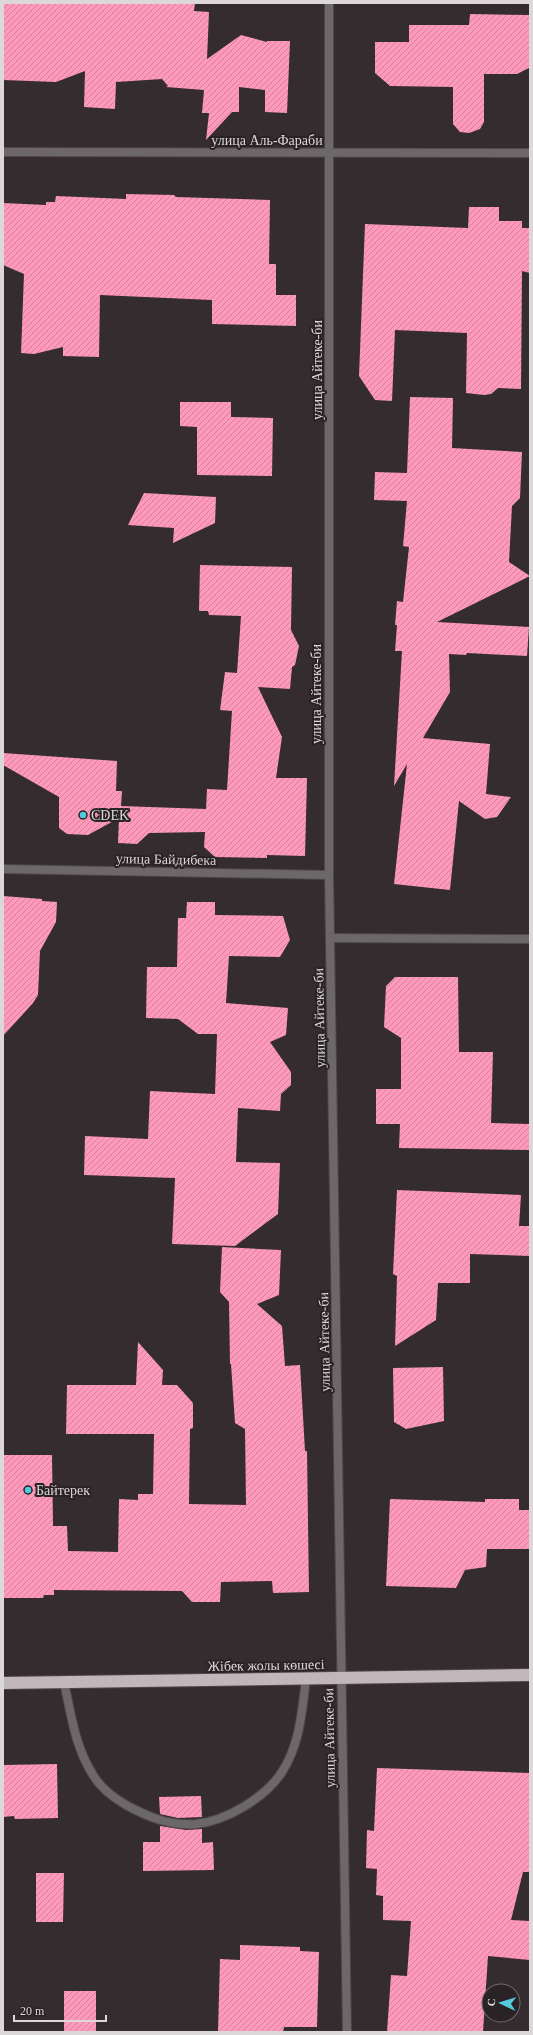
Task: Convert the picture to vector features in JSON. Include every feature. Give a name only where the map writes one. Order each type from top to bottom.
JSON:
[{"type":"highway","name":"Жібек жолы көшесі","points":[[3,1683],[530,1675]]},
{"type":"street","name":"улица Айтеке-би","points":[[329,3],[329,875],[347,2032]]},
{"type":"street","name":"улица Аль-Фараби","points":[[3,152],[530,153]]},
{"type":"street","name":"улица Байдибека","points":[[3,869],[329,875]]},
{"type":"street","points":[[331,938],[530,939]]},
{"type":"street","points":[[64,1682],[79,1749],[94,1776],[116,1799],[143,1814],[173,1823],[196,1824],[234,1813],[260,1796],[282,1773],[295,1745],[306,1679]]},
{"type":"building","points":[[3,3],[195,3],[194,11],[209,12],[207,59],[241,35],[267,42],[290,41],[287,113],[265,112],[265,90],[239,87],[239,112],[232,112],[206,140],[209,113],[202,113],[204,90],[166,87],[168,86],[162,79],[116,82],[115,109],[84,107],[85,71],[56,82],[3,80]]},
{"type":"building","points":[[470,14],[530,15],[530,37],[529,68],[517,74],[484,74],[484,122],[480,129],[469,133],[460,132],[453,124],[453,87],[390,86],[375,73],[375,42],[409,42],[409,25],[469,25]]},
{"type":"building","points":[[126,194],[270,200],[269,264],[276,264],[276,295],[296,295],[296,326],[212,324],[212,300],[100,295],[99,357],[63,356],[63,347],[34,354],[21,353],[24,274],[3,265],[3,203],[46,205],[46,202],[55,202],[56,196],[126,199]]},
{"type":"building","points":[[469,207],[499,207],[499,221],[522,221],[522,228],[530,228],[530,273],[522,271],[521,389],[498,388],[491,394],[484,395],[466,393],[467,333],[395,330],[392,401],[375,400],[359,376],[365,224],[468,228]]},
{"type":"building","points":[[410,397],[453,398],[452,448],[522,452],[520,498],[512,506],[509,562],[530,576],[437,622],[529,627],[527,656],[467,653],[466,655],[449,654],[450,692],[423,738],[490,744],[486,794],[511,797],[497,817],[485,819],[459,801],[450,890],[394,884],[407,764],[394,786],[402,651],[395,651],[397,625],[395,625],[397,601],[403,602],[409,547],[403,546],[407,501],[374,500],[375,472],[407,473]]},
{"type":"building","points":[[180,402],[231,402],[231,417],[273,418],[272,476],[197,475],[197,427],[180,426]]},
{"type":"building","points":[[144,493],[216,497],[215,523],[173,543],[174,528],[128,525]]},
{"type":"building","points":[[200,565],[292,567],[291,630],[299,646],[295,665],[292,667],[290,689],[258,687],[282,737],[276,778],[307,778],[305,856],[267,855],[267,858],[215,857],[204,847],[205,832],[149,833],[137,844],[118,843],[119,818],[88,835],[67,834],[59,828],[59,797],[3,765],[3,753],[117,761],[116,791],[122,791],[121,806],[206,809],[207,789],[227,790],[232,711],[220,710],[225,672],[237,673],[241,616],[209,615],[208,611],[199,611]]},
{"type":"building","points":[[3,896],[42,899],[42,901],[57,902],[56,922],[40,951],[38,995],[33,1003],[3,1036]]},
{"type":"building","points":[[187,902],[215,902],[215,915],[283,916],[290,940],[280,957],[229,956],[226,1003],[288,1008],[286,1035],[270,1042],[291,1072],[291,1085],[281,1094],[280,1111],[238,1108],[236,1162],[280,1163],[278,1214],[235,1246],[172,1244],[175,1178],[84,1175],[85,1136],[148,1139],[150,1091],[215,1094],[217,1034],[198,1034],[178,1019],[146,1018],[147,967],[177,967],[178,918],[186,918]]},
{"type":"building","points":[[395,977],[458,977],[459,1052],[493,1052],[491,1123],[530,1124],[530,1150],[399,1148],[400,1124],[376,1124],[376,1089],[401,1089],[401,1038],[384,1027],[386,986]]},
{"type":"building","points":[[397,1190],[521,1195],[519,1226],[530,1226],[530,1256],[470,1254],[470,1283],[438,1283],[436,1320],[395,1346],[397,1276],[393,1274]]},
{"type":"building","points":[[222,1247],[281,1250],[279,1295],[257,1304],[282,1326],[285,1366],[300,1365],[305,1451],[307,1451],[309,1592],[273,1593],[272,1581],[221,1582],[220,1602],[192,1602],[182,1591],[54,1590],[54,1595],[44,1595],[43,1598],[3,1598],[3,1455],[52,1455],[53,1526],[67,1526],[68,1551],[118,1552],[119,1499],[138,1500],[138,1494],[153,1494],[154,1434],[66,1434],[67,1385],[136,1385],[138,1342],[163,1370],[162,1385],[177,1385],[193,1403],[193,1428],[190,1429],[189,1504],[246,1505],[245,1429],[235,1423],[230,1364],[229,1302],[220,1292]]},
{"type":"building","points":[[443,1367],[444,1421],[406,1429],[394,1422],[393,1368]]},
{"type":"building","points":[[390,1499],[485,1502],[485,1499],[519,1499],[519,1510],[530,1510],[530,1549],[487,1549],[486,1567],[465,1570],[456,1588],[386,1586]]},
{"type":"building","points":[[57,1764],[58,1818],[15,1819],[14,1816],[3,1817],[3,1765]]},
{"type":"building","points":[[377,1768],[530,1773],[530,1872],[523,1872],[511,1920],[530,1921],[530,1960],[488,1956],[486,1983],[481,1983],[481,2023],[484,2023],[483,2032],[387,2032],[391,1975],[407,1976],[411,1921],[383,1920],[383,1896],[376,1895],[377,1869],[366,1868],[367,1830],[374,1831]]},
{"type":"building","points":[[201,1796],[202,1817],[178,1818],[160,1814],[159,1797]]},
{"type":"building","points":[[160,1826],[186,1830],[202,1829],[202,1843],[213,1842],[214,1870],[143,1871],[143,1842],[160,1842]]},
{"type":"building","points":[[36,1873],[64,1873],[63,1922],[36,1922]]},
{"type":"building","points":[[240,1945],[300,1947],[300,1951],[319,1952],[317,2027],[284,2027],[283,2032],[218,2032],[220,1959],[240,1960]]},
{"type":"building","points":[[64,1991],[96,1991],[96,2032],[64,2032]]},
{"type":"place","name":"CDEK","points":[[83,815]]},
{"type":"place","name":"Байтерек","points":[[28,1490]]}]
